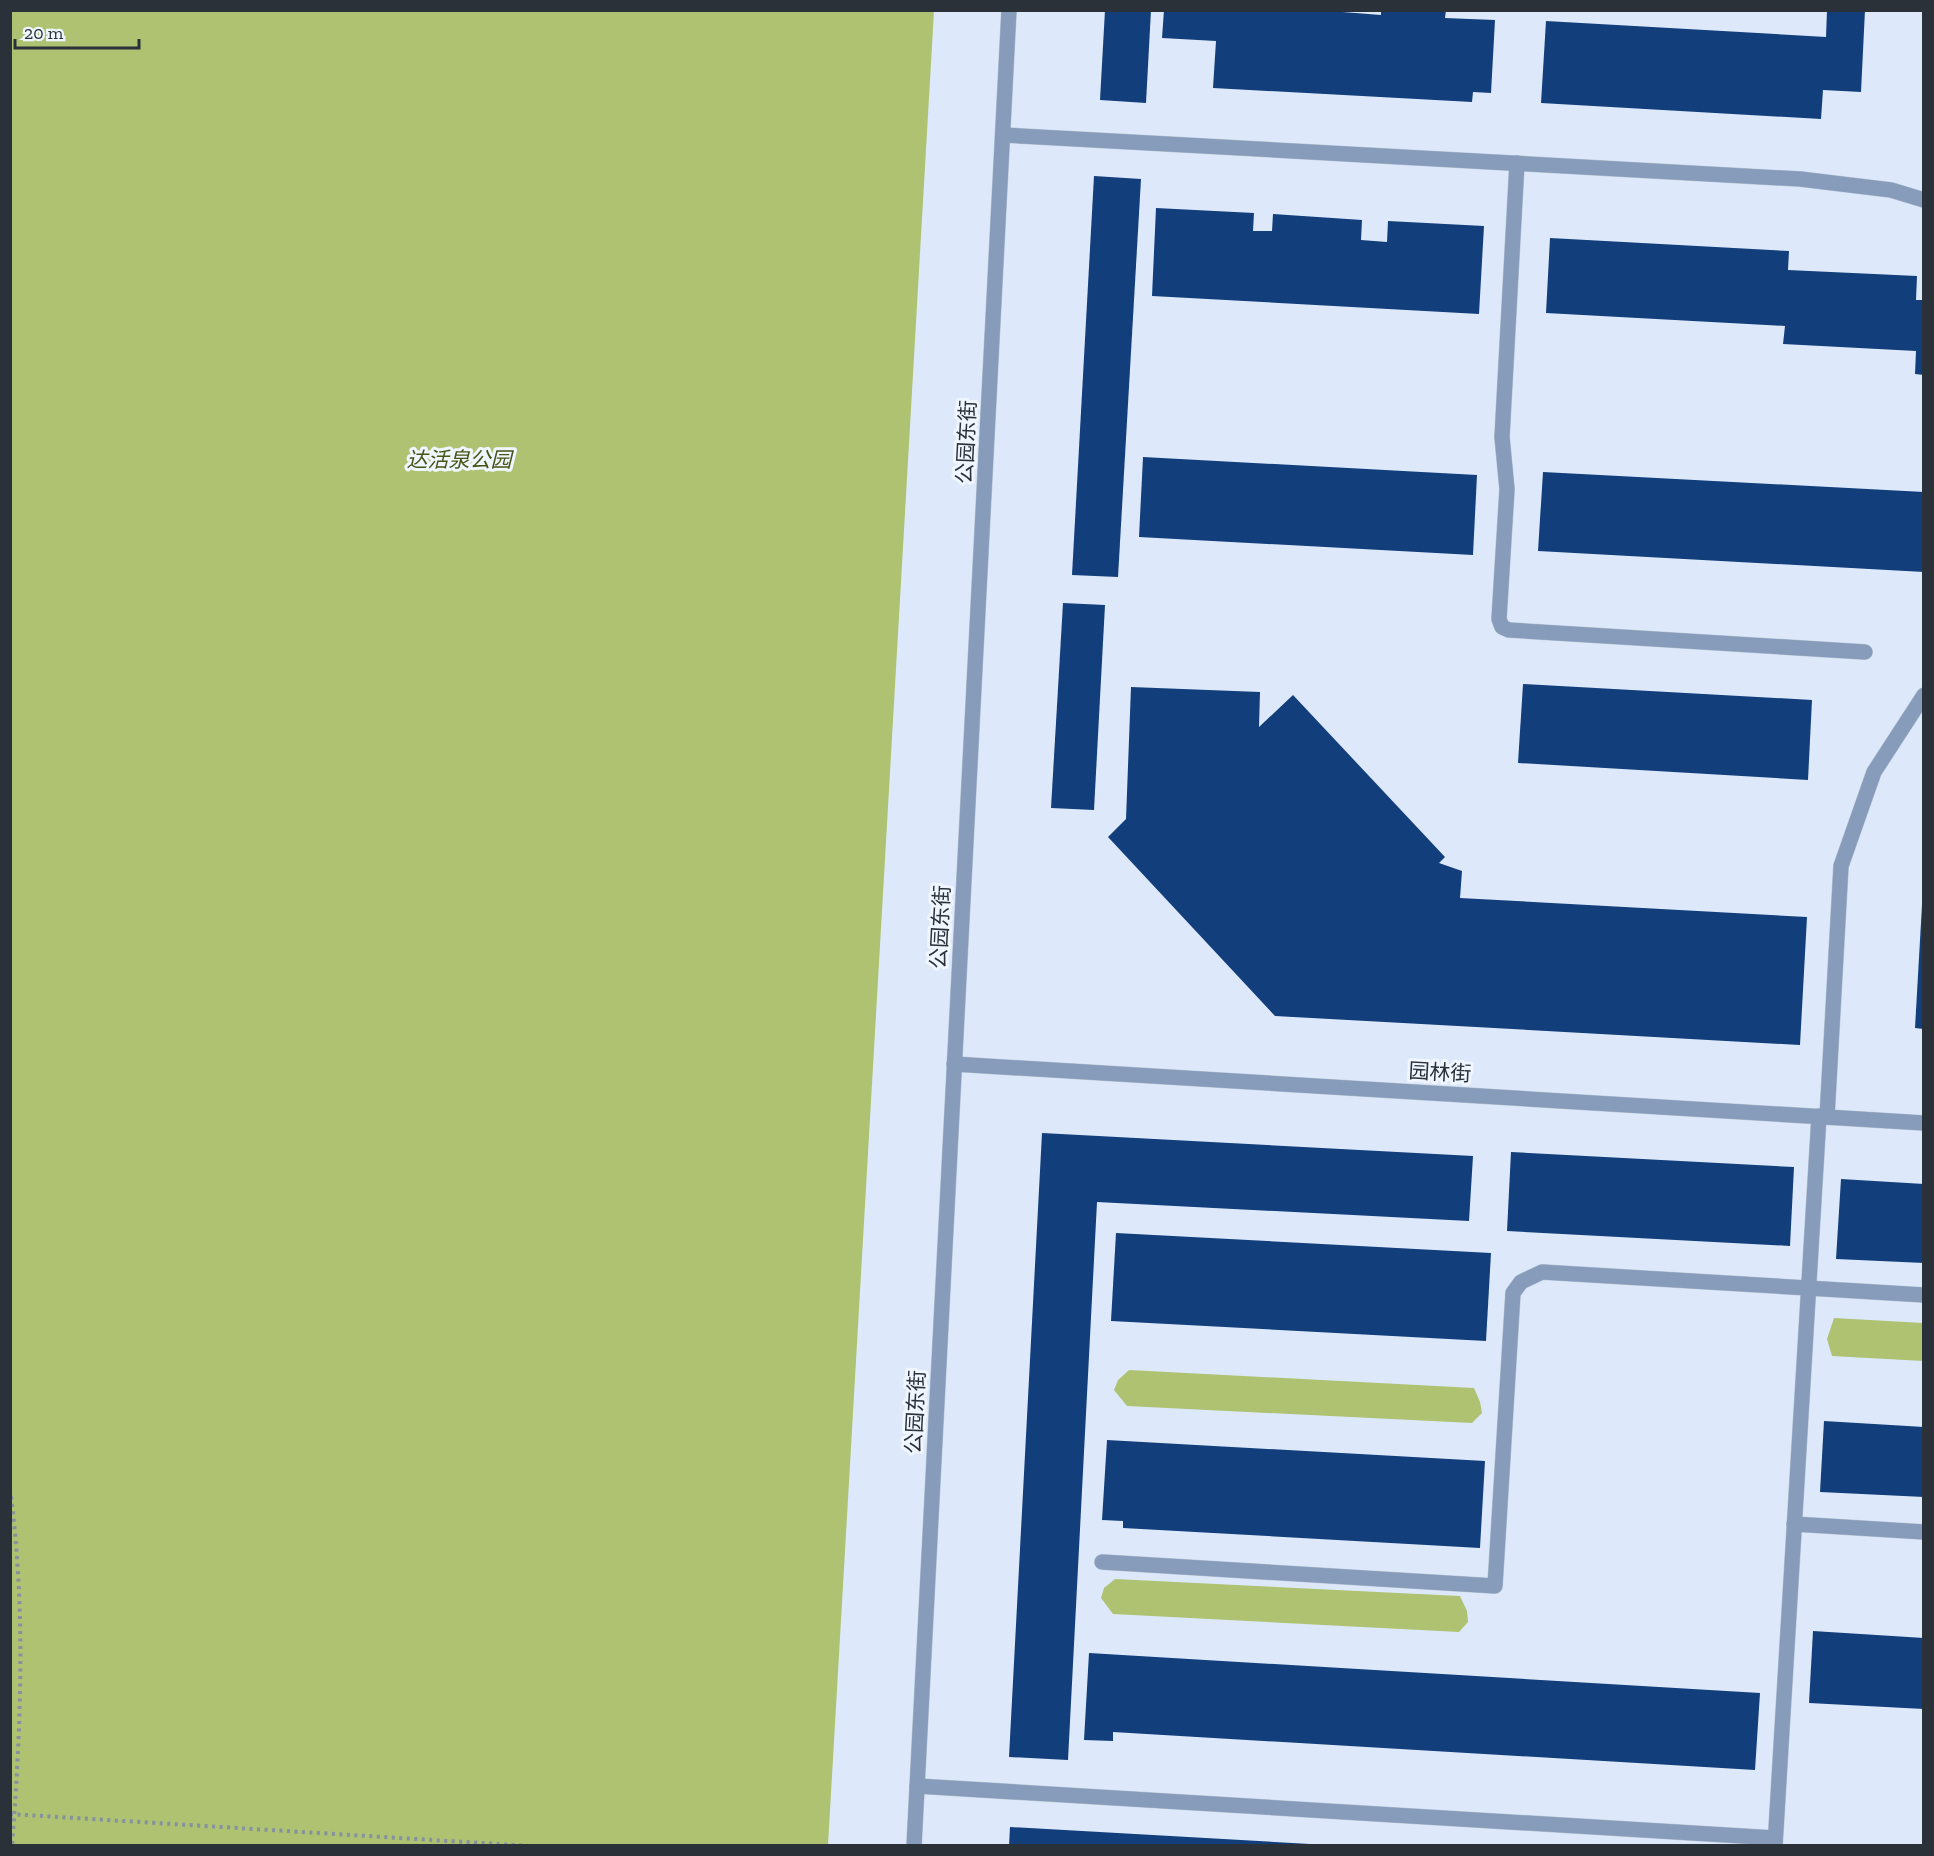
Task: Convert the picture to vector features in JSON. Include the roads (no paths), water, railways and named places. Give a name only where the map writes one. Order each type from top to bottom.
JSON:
[{"type":"street","name":"公园东街","points":[[914,1845],[1009,10]]},
{"type":"street","points":[[1003,135],[1800,179],[1891,190],[1923,200]]},
{"type":"street","points":[[1517,163],[1502,437],[1507,489],[1499,619],[1502,627],[1509,630],[1865,652]]},
{"type":"street","points":[[917,1786],[1775,1842],[1808,1288],[1841,866],[1874,772],[1923,695]]},
{"type":"street","name":"园林街","points":[[954,1064],[1923,1123]]},
{"type":"street","points":[[1102,1562],[1495,1586],[1513,1293],[1521,1282],[1542,1272],[1923,1294]]},
{"type":"street","points":[[1794,1524],[1923,1532]]},
{"type":"park label","name":"达活泉公园","points":[[459,459]]}]
